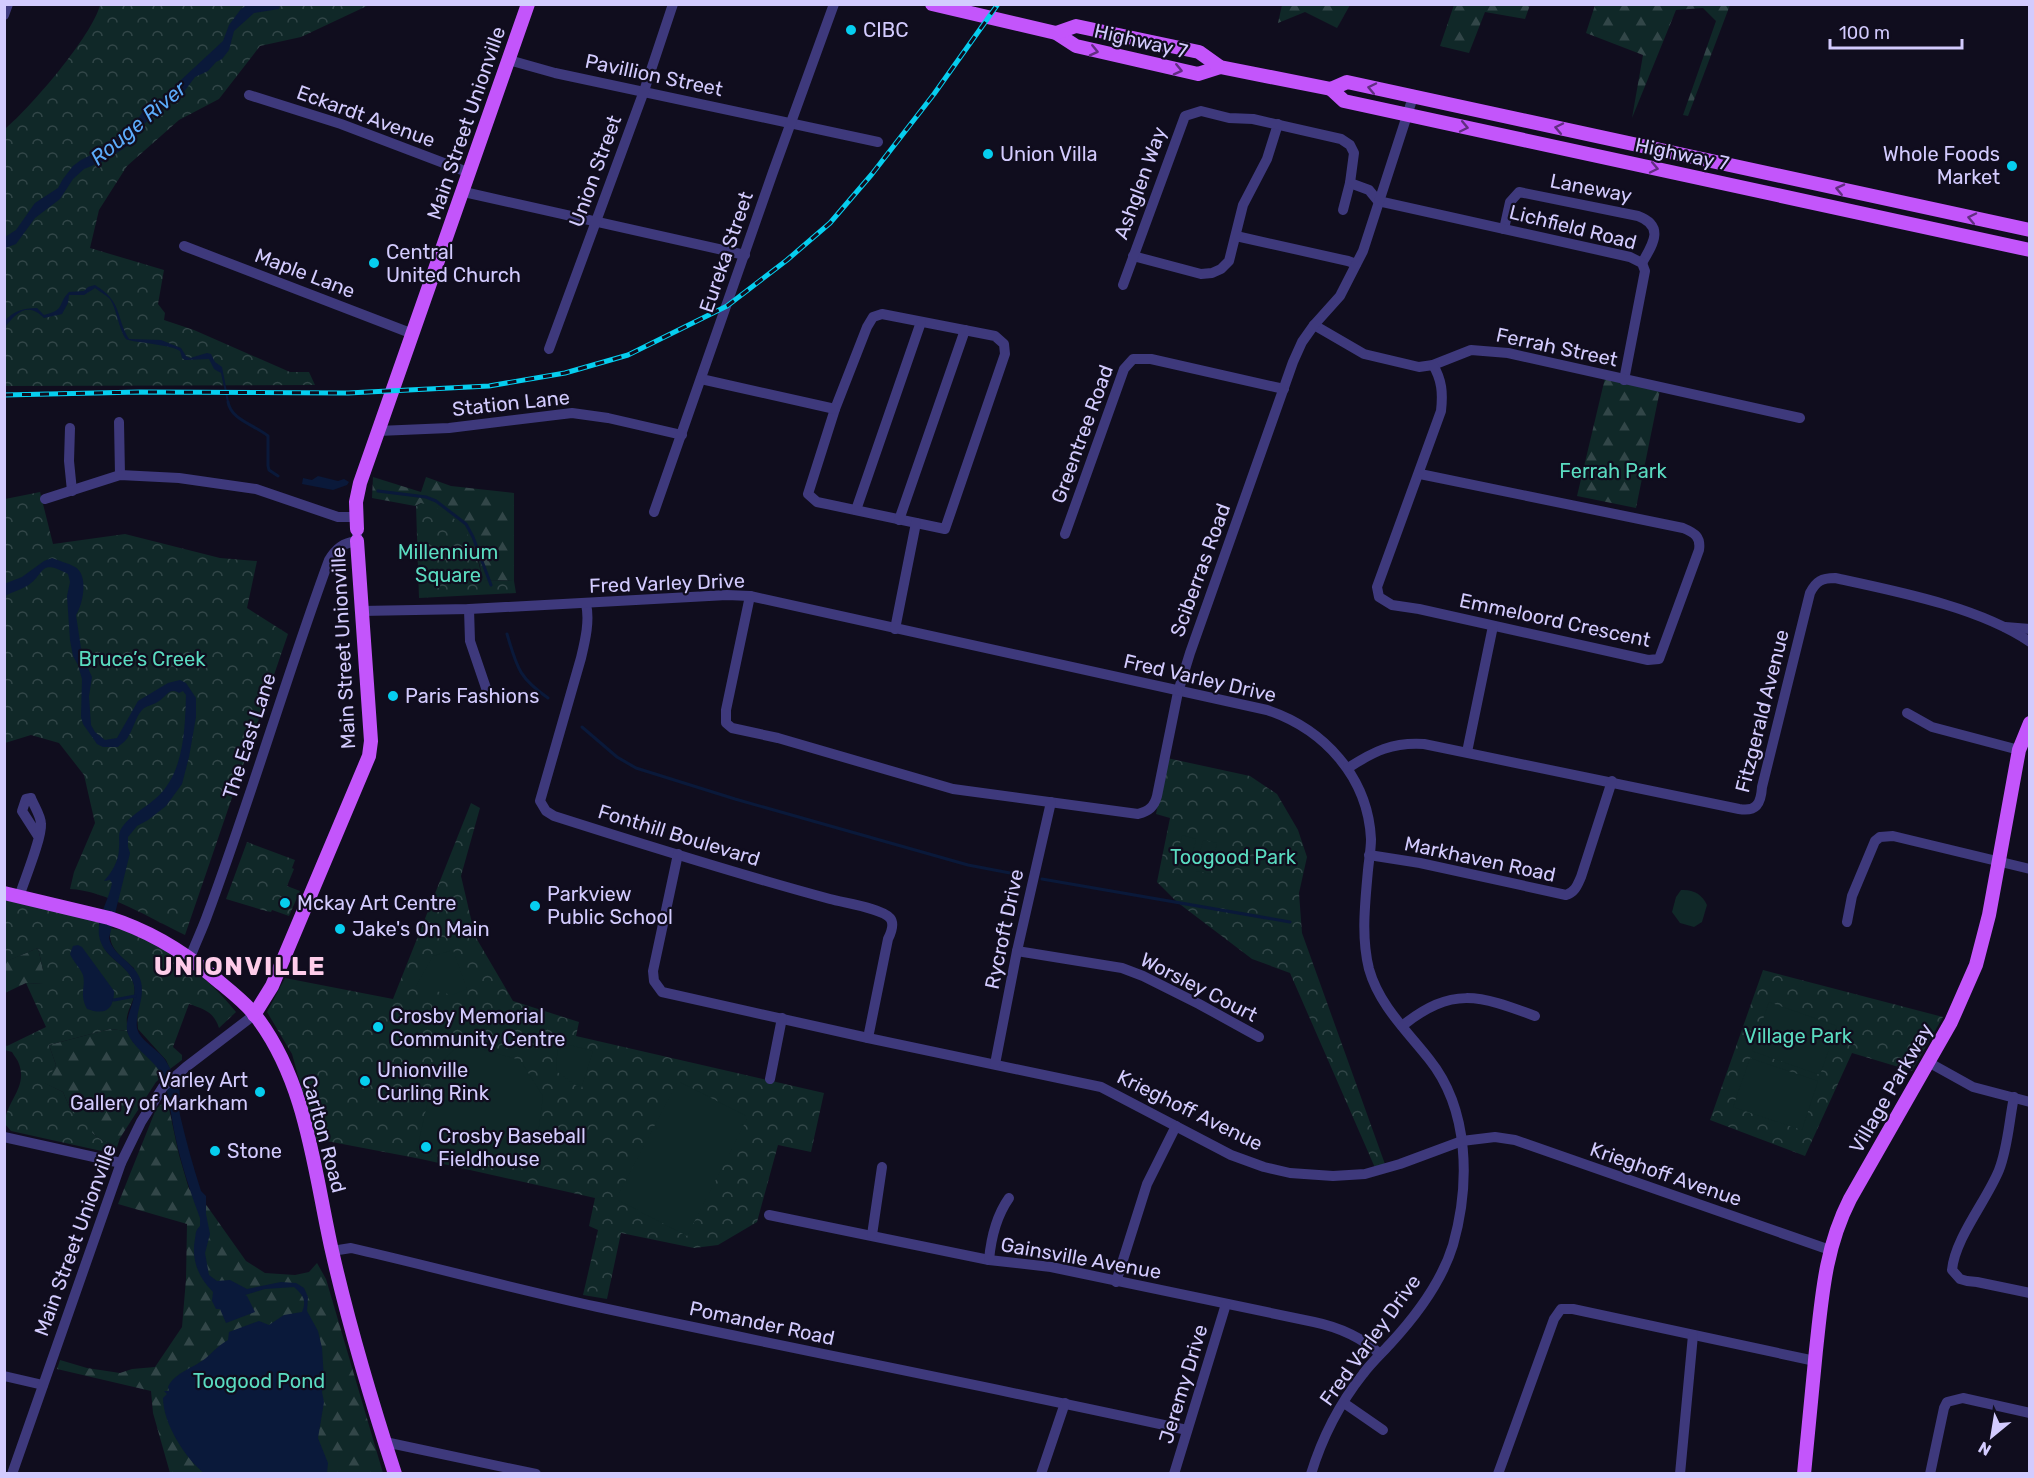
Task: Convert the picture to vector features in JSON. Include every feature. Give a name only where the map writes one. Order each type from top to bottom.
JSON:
[{"type":"main road","name":"Main Street Unionville","points":[[254,1015],[272,986],[369,756],[371,741],[361,611],[357,493],[528,4]]},
{"type":"main road","name":"Highway 7","points":[[939,5],[1056,33],[1076,46],[1198,74],[1220,67]]},
{"type":"main road","name":"Highway 7","points":[[1056,33],[1076,26],[1199,52],[1220,67],[1331,89],[1344,101],[2030,250]]},
{"type":"main road","name":"Highway 7","points":[[1331,89],[1347,82],[2030,230]]},
{"type":"main road","name":"Village Parkway","points":[[1804,1473],[1822,1282],[1830,1250],[1850,1198],[1951,1022],[1976,964],[2000,862],[2019,750],[2030,723]]},
{"type":"main road","name":"Carlton Road","points":[[4,893],[94,913],[126,923],[162,940],[219,981],[254,1015],[275,1045],[300,1103],[332,1251],[355,1339],[395,1473]]},
{"type":"street","points":[[4,15],[8,4]]},
{"type":"street","name":"Union Street","points":[[549,349],[644,91],[673,4]]},
{"type":"street","name":"Eureka Street","points":[[654,512],[834,4]]},
{"type":"street","name":"Pavillion Street","points":[[509,60],[539,69],[878,142]]},
{"type":"street","name":"Eckardt Avenue","points":[[249,94],[341,124],[470,173]]},
{"type":"street","name":"Sciberras Road","points":[[750,596],[726,710],[726,723],[732,728],[778,738],[953,789],[1138,814],[1147,812],[1154,806],[1178,692],[1190,652],[1284,389],[1302,342],[1340,296],[1363,251],[1413,96]]},
{"type":"street","name":"Ashglen Way","points":[[1123,285],[1185,116],[1201,111],[1229,118],[1253,118],[1334,136],[1350,145],[1354,153],[1343,210]]},
{"type":"street","points":[[1133,256],[1201,274],[1221,269],[1229,261],[1243,205],[1267,159],[1278,124]]},
{"type":"street","points":[[1350,183],[1369,190],[1378,201]]},
{"type":"street","points":[[464,192],[745,255]]},
{"type":"street","name":"Laneway","points":[[1504,229],[1510,202],[1519,192],[1638,216],[1654,225],[1655,233],[1642,263]]},
{"type":"street","name":"Lichfield Road","points":[[1378,201],[1630,257],[1642,263],[1645,271],[1624,380]]},
{"type":"street","points":[[1236,236],[1356,264]]},
{"type":"street","name":"Maple Lane","points":[[184,246],[413,334]]},
{"type":"street","points":[[882,314],[921,322],[994,336],[1004,344],[1005,354],[945,529],[818,502],[807,494],[835,409],[873,317],[882,314]]},
{"type":"street","points":[[856,510],[921,322]]},
{"type":"street","name":"Ferrah Street","points":[[1314,325],[1364,354],[1419,367],[1433,365],[1471,351],[1508,353],[1800,418]]},
{"type":"street","points":[[899,520],[965,330]]},
{"type":"street","name":"Greentree Road","points":[[1065,534],[1124,369],[1133,359],[1151,359],[1284,389]]},
{"type":"street","name":"Emmeloord Crescent","points":[[1420,474],[1683,528],[1699,538],[1699,550],[1659,659],[1648,660],[1392,605],[1379,597],[1377,587],[1441,411],[1440,376],[1433,365]]},
{"type":"street","points":[[701,379],[835,409]]},
{"type":"street","name":"Station Lane","points":[[378,430],[469,426],[572,413],[608,418],[682,435]]},
{"type":"street","points":[[119,422],[120,475]]},
{"type":"street","points":[[70,428],[69,461],[72,490]]},
{"type":"street","points":[[45,499],[120,475],[179,478],[256,489],[338,517],[357,529]]},
{"type":"street","points":[[895,629],[916,523]]},
{"type":"street","name":"The East Lane","points":[[190,958],[207,918],[290,667],[329,560],[335,549],[345,543],[357,529]]},
{"type":"street","name":"Fitzgerald Avenue","points":[[1348,768],[1374,752],[1408,743],[1442,746],[1746,810],[1756,807],[1761,799],[1762,787],[1810,593],[1814,584],[1823,578],[1835,578],[1937,603],[2005,627],[2030,642]]},
{"type":"street","name":"Fred Varley Drive","points":[[361,611],[469,609],[727,595],[750,596],[1178,692],[1229,701],[1284,716],[1319,737],[1348,768],[1357,784],[1367,816],[1371,838],[1364,934],[1370,970],[1379,994],[1442,1077],[1454,1106],[1462,1141],[1464,1187],[1452,1246],[1425,1298],[1390,1345],[1362,1376],[1344,1403],[1331,1425],[1311,1473]]},
{"type":"street","name":"Fonthill Boulevard","points":[[586,604],[588,610],[583,650],[540,801],[546,811],[554,816],[678,854],[829,899],[878,910],[889,917],[892,922],[892,931],[888,939],[868,1038]]},
{"type":"street","points":[[469,609],[470,641],[486,688]]},
{"type":"street","points":[[1467,752],[1493,626]]},
{"type":"street","name":"Fitzgerald Avenue","points":[[2005,627],[2030,629]]},
{"type":"street","points":[[1907,713],[1932,727],[2019,750]]},
{"type":"street","name":"Markhaven Road","points":[[1369,855],[1420,863],[1566,896],[1576,888],[1581,877],[1612,781]]},
{"type":"street","name":"Rycroft Drive","points":[[995,1064],[1017,951],[1051,802]]},
{"type":"street","points":[[19,897],[39,836]]},
{"type":"street","points":[[1847,922],[1852,896],[1875,842],[1880,837],[1893,836],[2030,869]]},
{"type":"street","name":"Krieghoff Avenue","points":[[678,854],[653,971],[654,981],[658,988],[667,994],[1101,1087],[1231,1155],[1264,1167],[1306,1175],[1365,1174],[1400,1164],[1462,1141],[1495,1137],[1515,1140],[1830,1250]]},
{"type":"street","name":"Worsley Court","points":[[1017,951],[1122,968],[1199,1004],[1259,1037]]},
{"type":"street","points":[[1402,1026],[1419,1012],[1442,1001],[1456,999],[1496,1001],[1535,1016]]},
{"type":"street","name":"Main Street Unionville","points":[[12,1473],[121,1163],[141,1122],[163,1087],[254,1015]]},
{"type":"street","points":[[770,1079],[782,1018]]},
{"type":"street","points":[[1928,1062],[1973,1088],[2030,1102]]},
{"type":"street","points":[[2014,1097],[2000,1167],[1959,1245],[1952,1269],[1960,1279],[1966,1281],[2030,1293]]},
{"type":"street","points":[[1116,1282],[1147,1184],[1176,1126]]},
{"type":"street","points":[[4,1137],[121,1163]]},
{"type":"street","points":[[873,1235],[882,1167]]},
{"type":"street","points":[[989,1260],[997,1221],[1002,1207],[1010,1198]]},
{"type":"street","name":"Gainsville Avenue","points":[[769,1215],[989,1260],[1042,1266],[1326,1325],[1358,1338],[1380,1354]]},
{"type":"street","name":"Pomander Road","points":[[332,1251],[351,1248],[595,1306],[973,1386],[1065,1402],[1187,1430]]},
{"type":"street","name":"Jeremy Drive","points":[[1174,1473],[1226,1304]]},
{"type":"street","points":[[1498,1473],[1554,1319],[1561,1309],[1573,1309],[1815,1361]]},
{"type":"street","points":[[1680,1473],[1693,1335]]},
{"type":"street","points":[[4,1376],[43,1385]]},
{"type":"street","points":[[1930,1473],[1947,1402],[1963,1398],[2030,1413]]},
{"type":"street","points":[[1041,1473],[1065,1402]]},
{"type":"street","points":[[1344,1403],[1383,1430]]},
{"type":"street","points":[[385,1442],[536,1473]]},
{"type":"green space","points":[[1282,4],[1350,5],[1337,28],[1305,12],[1278,23]]},
{"type":"green space","points":[[1454,4],[1530,5],[1525,19],[1485,12],[1469,53],[1440,46]]},
{"type":"green space","points":[[100,5],[369,5],[301,37],[260,46],[219,99],[179,120],[127,166],[99,210],[90,248],[164,270],[158,304],[165,313],[164,320],[194,330],[290,372],[309,372],[315,385],[5,386],[5,129],[30,105],[73,52],[95,18]]},
{"type":"green space","points":[[1595,5],[1730,5],[1688,116],[1683,115],[1716,21],[1703,8],[1676,10],[1632,118],[1643,55],[1586,33]]},
{"type":"green space","name":"Ferrah Park","points":[[1605,378],[1660,390],[1636,508],[1577,496]]},
{"type":"green space","points":[[373,477],[421,492],[426,477],[451,486],[514,493],[514,581],[483,580],[477,553],[421,503],[415,506],[372,498]]},
{"type":"green space","name":"Bruce’s Creek","points":[[40,492],[53,544],[125,534],[220,558],[257,561],[247,608],[288,634],[185,935],[98,894],[70,889],[74,872],[95,823],[84,775],[59,743],[31,735],[5,743],[5,499]]},
{"type":"green space","name":"Millennium Square","points":[[421,503],[448,514],[465,530],[471,540],[483,580],[514,581],[516,593],[419,598],[416,506]]},
{"type":"green space","name":"Toogood Park","points":[[1167,758],[1250,776],[1277,794],[1298,830],[1307,857],[1299,893],[1302,933],[1386,1167],[1376,1170],[1290,973],[1252,959],[1177,902],[1157,882],[1170,818],[1156,814]]},
{"type":"green space","points":[[471,803],[480,808],[461,876],[475,936],[513,1001],[579,1022],[576,1036],[824,1093],[811,1152],[778,1145],[757,1222],[718,1245],[694,1248],[621,1233],[607,1299],[583,1295],[598,1230],[589,1226],[595,1198],[421,1159],[316,1139],[292,1054],[267,1012],[285,978],[393,999]]},
{"type":"green space","points":[[1182,835],[1196,839],[1189,869],[1175,866]]},
{"type":"green space","points":[[1203,840],[1217,843],[1210,874],[1196,871]]},
{"type":"green space","points":[[247,842],[295,860],[287,886],[300,891],[289,916],[226,899]]},
{"type":"green space","points":[[1681,890],[1697,893],[1707,905],[1702,922],[1694,927],[1680,923],[1672,912],[1676,897]]},
{"type":"green space","points":[[5,900],[99,922],[103,945],[131,976],[134,994],[127,1017],[127,1031],[110,1029],[49,1045],[56,1065],[45,1083],[63,1092],[72,1113],[88,1115],[95,1124],[92,1133],[103,1141],[113,1144],[120,1138],[116,1150],[106,1152],[11,1131],[5,1124],[8,1109],[19,1088],[21,1073],[18,1061],[12,1052],[5,1050],[5,1045],[46,1027],[26,983],[43,984],[43,970],[38,948],[5,962]]},
{"type":"green space","points":[[110,928],[140,936],[171,953],[200,975],[236,1012],[219,1028],[208,1012],[189,1004],[173,1047],[182,1055],[182,1060],[170,1069],[166,1060],[138,1029],[134,968],[113,946]]},
{"type":"green space","points":[[38,948],[43,970],[43,984],[26,983],[5,993],[4,962]]},
{"type":"green space","points":[[453,950],[467,989],[452,995],[416,986],[433,956]]},
{"type":"green space","name":"Village Park","points":[[1763,970],[1943,1017],[1912,1071],[1852,1053],[1805,1156],[1710,1120]]},
{"type":"green space","points":[[1769,1002],[1837,1026],[1820,1075],[1752,1051]]},
{"type":"green space","points":[[110,1029],[127,1031],[133,1042],[170,1069],[156,1082],[120,1138],[113,1144],[103,1141],[92,1133],[72,1113],[63,1092],[44,1083],[56,1065],[49,1045]]},
{"type":"green space","points":[[558,1042],[593,1051],[581,1089],[556,1071]]},
{"type":"green space","points":[[460,1043],[520,1060],[543,1096],[535,1157],[479,1153],[478,1158],[454,1153],[453,1159],[443,1156],[444,1151],[439,1150],[430,1157],[416,1154],[435,1069]]},
{"type":"green space","points":[[1750,1058],[1818,1081],[1802,1130],[1733,1107]]},
{"type":"green space","points":[[678,1081],[748,1117],[687,1236],[616,1199]]},
{"type":"green space","name":"Toogood Pond","points":[[167,1099],[189,1189],[207,1206],[246,1261],[265,1273],[295,1275],[309,1272],[317,1263],[326,1279],[383,1473],[170,1473],[153,1413],[151,1391],[57,1369],[60,1360],[87,1368],[120,1373],[132,1369],[155,1367],[182,1327],[187,1224],[118,1204],[156,1109]]},
{"type":"water","name":"Rouge River","points":[[247,5],[280,5],[279,9],[254,13],[234,31],[229,50],[222,59],[208,71],[195,77],[180,97],[160,109],[139,129],[136,138],[126,147],[104,161],[84,169],[73,179],[60,199],[35,218],[16,244],[5,248],[5,237],[16,230],[35,203],[58,188],[73,166],[105,148],[126,127],[135,123],[146,107],[167,96],[223,41],[229,25]]},
{"type":"water","points":[[95,285],[104,291],[114,303],[129,339],[161,340],[181,348],[190,358],[211,354],[215,362],[222,367],[229,402],[227,402],[221,373],[214,369],[209,359],[185,360],[180,351],[175,349],[126,339],[110,299],[95,288],[84,295],[69,295],[68,303],[62,314],[44,318],[33,311],[23,311],[18,313],[5,327],[5,321],[15,312],[37,308],[44,315],[51,313],[58,309],[69,292],[84,291]]},
{"type":"water","points":[[318,476],[338,481],[344,479],[349,482],[333,490],[302,484],[303,478],[312,480]]},
{"type":"water","name":"Toogood Pond","points":[[52,558],[75,567],[82,576],[81,604],[76,615],[82,655],[92,677],[89,696],[91,725],[95,732],[105,740],[117,738],[138,701],[168,683],[180,680],[186,683],[196,698],[196,717],[182,784],[166,806],[137,826],[128,837],[130,853],[109,938],[115,950],[139,975],[142,994],[137,1022],[139,1033],[164,1058],[179,1088],[179,1112],[201,1191],[206,1196],[206,1214],[210,1234],[205,1253],[209,1275],[217,1281],[230,1280],[247,1289],[281,1282],[296,1283],[304,1288],[308,1297],[307,1311],[318,1331],[322,1348],[324,1402],[318,1438],[328,1463],[327,1473],[204,1473],[176,1439],[167,1418],[163,1398],[167,1394],[164,1391],[169,1391],[168,1387],[175,1378],[201,1362],[228,1340],[229,1332],[259,1321],[269,1325],[284,1315],[302,1312],[304,1301],[302,1295],[294,1287],[265,1289],[245,1295],[255,1312],[226,1323],[220,1309],[216,1309],[212,1301],[213,1292],[203,1280],[197,1267],[194,1246],[200,1218],[180,1156],[165,1085],[161,1073],[129,1036],[127,1024],[134,994],[133,982],[126,970],[109,955],[99,935],[101,915],[112,883],[110,880],[104,881],[112,870],[119,853],[119,834],[130,818],[155,799],[172,778],[181,751],[186,695],[183,691],[179,693],[173,691],[144,708],[127,738],[118,747],[103,747],[97,744],[83,724],[81,717],[82,679],[73,656],[70,640],[68,574],[52,567],[47,568],[27,586],[5,596],[4,584],[22,577]]},
{"type":"water","points":[[73,946],[82,947],[114,991],[114,998],[107,1010],[98,1012],[87,1009],[83,999],[83,975],[70,954]]},
{"type":"waterway","points":[[228,402],[239,418],[268,436],[268,466],[269,470],[278,476]]},
{"type":"waterway","points":[[378,491],[426,497],[436,501],[466,524],[491,585]]},
{"type":"waterway","points":[[507,634],[520,671],[530,684],[548,698]]},
{"type":"waterway","points":[[582,727],[617,757],[636,768],[735,799],[968,865],[1010,873]]},
{"type":"waterway","points":[[1042,879],[1290,922]]},
{"type":"waterway","points":[[114,1000],[135,996]]},
{"type":"railway","points":[[4,395],[140,392],[348,393],[489,386],[565,373],[628,355],[727,306],[787,260],[830,223],[872,174],[934,94],[998,4]]},
{"type":"place","name":"CIBC","points":[[851,30]]},
{"type":"place","name":"Union Villa","points":[[988,154]]},
{"type":"place","name":"Whole Foods Market","points":[[2012,166]]},
{"type":"place","name":"Central United Church","points":[[374,263]]},
{"type":"place","name":"Paris Fashions","points":[[393,696]]},
{"type":"place","name":"Mckay Art Centre","points":[[285,903]]},
{"type":"place","name":"Parkview Public School","points":[[535,906]]},
{"type":"place","name":"Jake's On Main","points":[[340,929]]},
{"type":"place","name":"Crosby Memorial Community Centre","points":[[378,1027]]},
{"type":"place","name":"Unionville Curling Rink","points":[[365,1081]]},
{"type":"place","name":"Varley Art Gallery of Markham","points":[[260,1092]]},
{"type":"place","name":"Crosby Baseball Fieldhouse","points":[[426,1147]]},
{"type":"place","name":"Stone","points":[[215,1151]]},
{"type":"district","name":"UNIONVILLE","points":[[240,966]]}]
